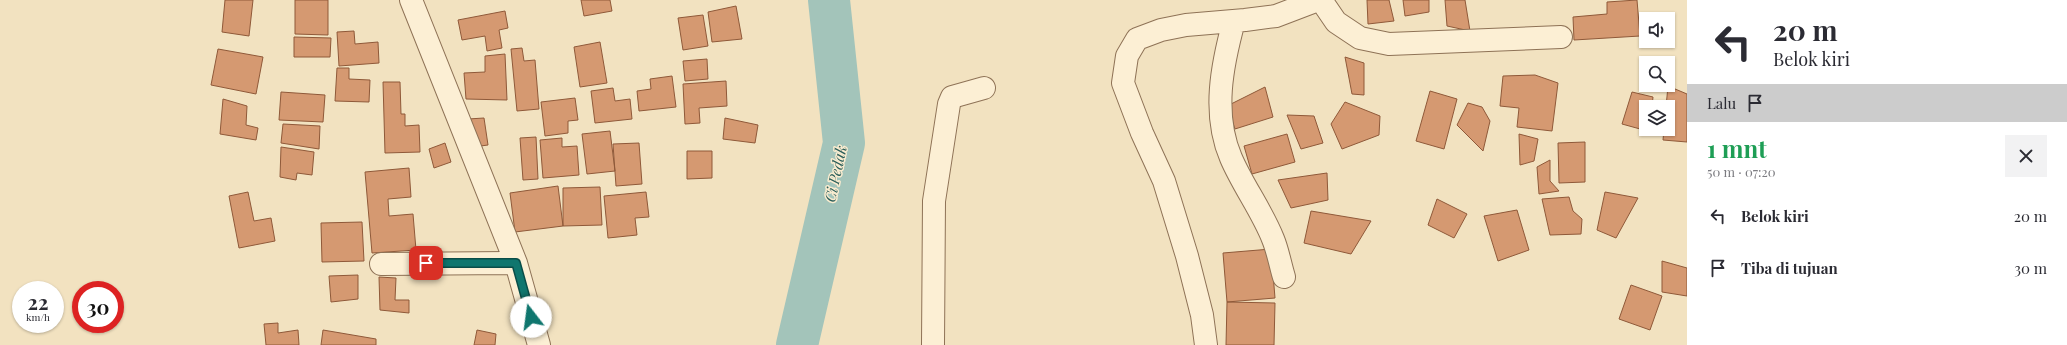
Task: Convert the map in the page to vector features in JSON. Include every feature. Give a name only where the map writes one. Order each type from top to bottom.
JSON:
[{"type":"street","points":[[411,0],[516,263],[539,345]]},
{"type":"street","points":[[1206,345],[1202,315],[1164,181],[1142,133],[1123,83],[1127,56],[1137,39],[1162,30],[1186,25],[1276,16],[1318,0]]},
{"type":"street","points":[[1321,0],[1336,22],[1360,38],[1390,44],[1561,37]]},
{"type":"street","points":[[1234,21],[1227,47],[1220,95],[1222,126],[1231,158],[1273,239],[1284,277]]},
{"type":"street","points":[[933,345],[934,201],[949,104],[952,97],[984,88]]},
{"type":"street","points":[[381,264],[516,263]]},
{"type":"building","points":[[225,0],[253,0],[249,36],[222,32]]},
{"type":"building","points":[[295,0],[328,0],[328,35],[295,34]]},
{"type":"building","points":[[581,0],[610,0],[612,11],[584,16]]},
{"type":"building","points":[[1367,0],[1389,0],[1394,21],[1368,24]]},
{"type":"building","points":[[1403,0],[1429,0],[1429,12],[1405,16]]},
{"type":"building","points":[[1445,0],[1465,0],[1470,31],[1447,26]]},
{"type":"building","points":[[1637,0],[1639,36],[1574,40],[1573,17],[1607,14],[1607,2]]},
{"type":"building","points":[[736,6],[742,39],[712,42],[708,12]]},
{"type":"building","points":[[505,11],[508,28],[499,30],[502,48],[487,51],[485,36],[462,40],[458,20]]},
{"type":"building","points":[[703,15],[708,46],[683,50],[678,18]]},
{"type":"building","points":[[354,31],[355,44],[378,42],[379,63],[339,66],[337,32]]},
{"type":"building","points":[[294,37],[331,38],[330,57],[294,57]]},
{"type":"building","points":[[600,42],[607,83],[580,87],[574,47]]},
{"type":"building","points":[[522,48],[524,61],[535,60],[539,109],[517,111],[511,49]]},
{"type":"building","points":[[218,49],[263,57],[256,94],[211,85]]},
{"type":"building","points":[[505,54],[507,100],[466,99],[464,73],[485,72],[485,56]]},
{"type":"building","points":[[1345,57],[1364,63],[1364,95],[1352,94]]},
{"type":"building","points":[[707,59],[708,79],[685,81],[683,61]]},
{"type":"building","points":[[337,68],[349,68],[349,79],[370,80],[369,102],[335,101]]},
{"type":"building","points":[[1535,75],[1558,83],[1552,131],[1517,127],[1519,108],[1500,106],[1503,76]]},
{"type":"building","points":[[672,76],[676,107],[639,111],[637,91],[651,89],[650,79]]},
{"type":"building","points":[[726,81],[727,106],[699,108],[700,123],[685,124],[683,84]]},
{"type":"building","points":[[383,82],[400,82],[401,114],[405,114],[405,126],[419,125],[420,152],[385,153]]},
{"type":"building","points":[[1265,87],[1273,117],[1235,129],[1227,106]]},
{"type":"building","points":[[613,88],[615,101],[630,99],[632,119],[595,123],[591,91]]},
{"type":"building","points":[[1675,89],[1687,94],[1687,142],[1663,140],[1663,136],[1675,136],[1675,100],[1667,100],[1667,92],[1675,92]]},
{"type":"building","points":[[1430,91],[1457,99],[1444,149],[1416,141]]},
{"type":"building","points":[[281,92],[325,95],[323,122],[279,120]]},
{"type":"building","points":[[1632,92],[1653,97],[1653,100],[1639,100],[1639,129],[1622,124]]},
{"type":"building","points":[[575,98],[578,120],[568,121],[568,133],[545,136],[541,102]]},
{"type":"building","points":[[223,99],[247,106],[246,125],[258,128],[256,140],[220,134]]},
{"type":"building","points":[[1345,102],[1380,116],[1379,135],[1342,149],[1331,124]]},
{"type":"building","points":[[1468,103],[1482,107],[1490,121],[1483,151],[1457,125]]},
{"type":"building","points":[[1287,115],[1314,116],[1323,143],[1301,149]]},
{"type":"building","points":[[484,118],[488,145],[473,147],[468,119]]},
{"type":"building","points":[[725,118],[758,125],[755,143],[723,139]]},
{"type":"building","points":[[283,124],[320,126],[319,149],[281,143]]},
{"type":"building","points":[[610,131],[615,171],[587,174],[582,134]]},
{"type":"building","points":[[1287,134],[1295,162],[1252,174],[1244,146]]},
{"type":"building","points":[[1519,134],[1538,139],[1534,161],[1520,165]]},
{"type":"building","points":[[536,137],[538,179],[523,180],[520,138]]},
{"type":"building","points":[[562,138],[562,147],[577,146],[579,175],[543,178],[540,140]]},
{"type":"building","points":[[1585,142],[1585,182],[1559,183],[1558,143]]},
{"type":"building","points":[[445,143],[451,162],[434,168],[429,149]]},
{"type":"building","points":[[639,143],[642,184],[616,186],[613,144]]},
{"type":"building","points":[[281,147],[314,152],[312,175],[297,173],[296,180],[280,177]]},
{"type":"building","points":[[687,151],[712,151],[712,178],[687,179]]},
{"type":"building","points":[[1550,160],[1550,181],[1559,191],[1539,194],[1537,167]]},
{"type":"building","points":[[409,168],[411,197],[388,199],[389,216],[413,214],[416,250],[372,253],[365,172]]},
{"type":"building","points":[[1327,173],[1328,200],[1291,208],[1278,180]]},
{"type":"building","points":[[558,186],[563,226],[515,232],[510,193]]},
{"type":"building","points":[[600,187],[602,225],[563,226],[563,188]]},
{"type":"building","points":[[248,192],[254,221],[271,218],[275,241],[239,248],[229,196]]},
{"type":"building","points":[[646,192],[649,217],[635,218],[637,235],[608,238],[604,196]]},
{"type":"building","points":[[1605,192],[1638,198],[1616,238],[1597,230]]},
{"type":"building","points":[[1569,197],[1573,211],[1582,219],[1581,234],[1550,235],[1542,199]]},
{"type":"building","points":[[1437,199],[1467,214],[1454,238],[1428,225]]},
{"type":"building","points":[[1517,210],[1529,250],[1498,261],[1484,216]]},
{"type":"building","points":[[1311,211],[1371,221],[1351,254],[1304,243]]},
{"type":"building","points":[[362,222],[364,261],[322,262],[321,223]]},
{"type":"building","points":[[1271,249],[1275,298],[1227,302],[1223,253]]},
{"type":"building","points":[[1662,261],[1687,268],[1687,296],[1662,292]]},
{"type":"building","points":[[358,275],[358,299],[331,302],[329,276]]},
{"type":"building","points":[[379,277],[396,278],[395,300],[409,300],[409,313],[380,310]]},
{"type":"building","points":[[1631,285],[1662,296],[1650,330],[1619,319]]},
{"type":"building","points":[[1227,302],[1275,303],[1274,345],[1226,345]]},
{"type":"building","points":[[278,323],[278,333],[298,330],[299,345],[266,345],[264,324]]},
{"type":"building","points":[[323,330],[376,339],[376,345],[321,345]]},
{"type":"building","points":[[477,330],[496,334],[495,345],[474,345]]},
{"type":"waterway","name":"Ci Pedak","points":[[797,345],[844,143],[829,0]]},
{"type":"route","points":[[426,263],[516,263],[531,317]]}]
